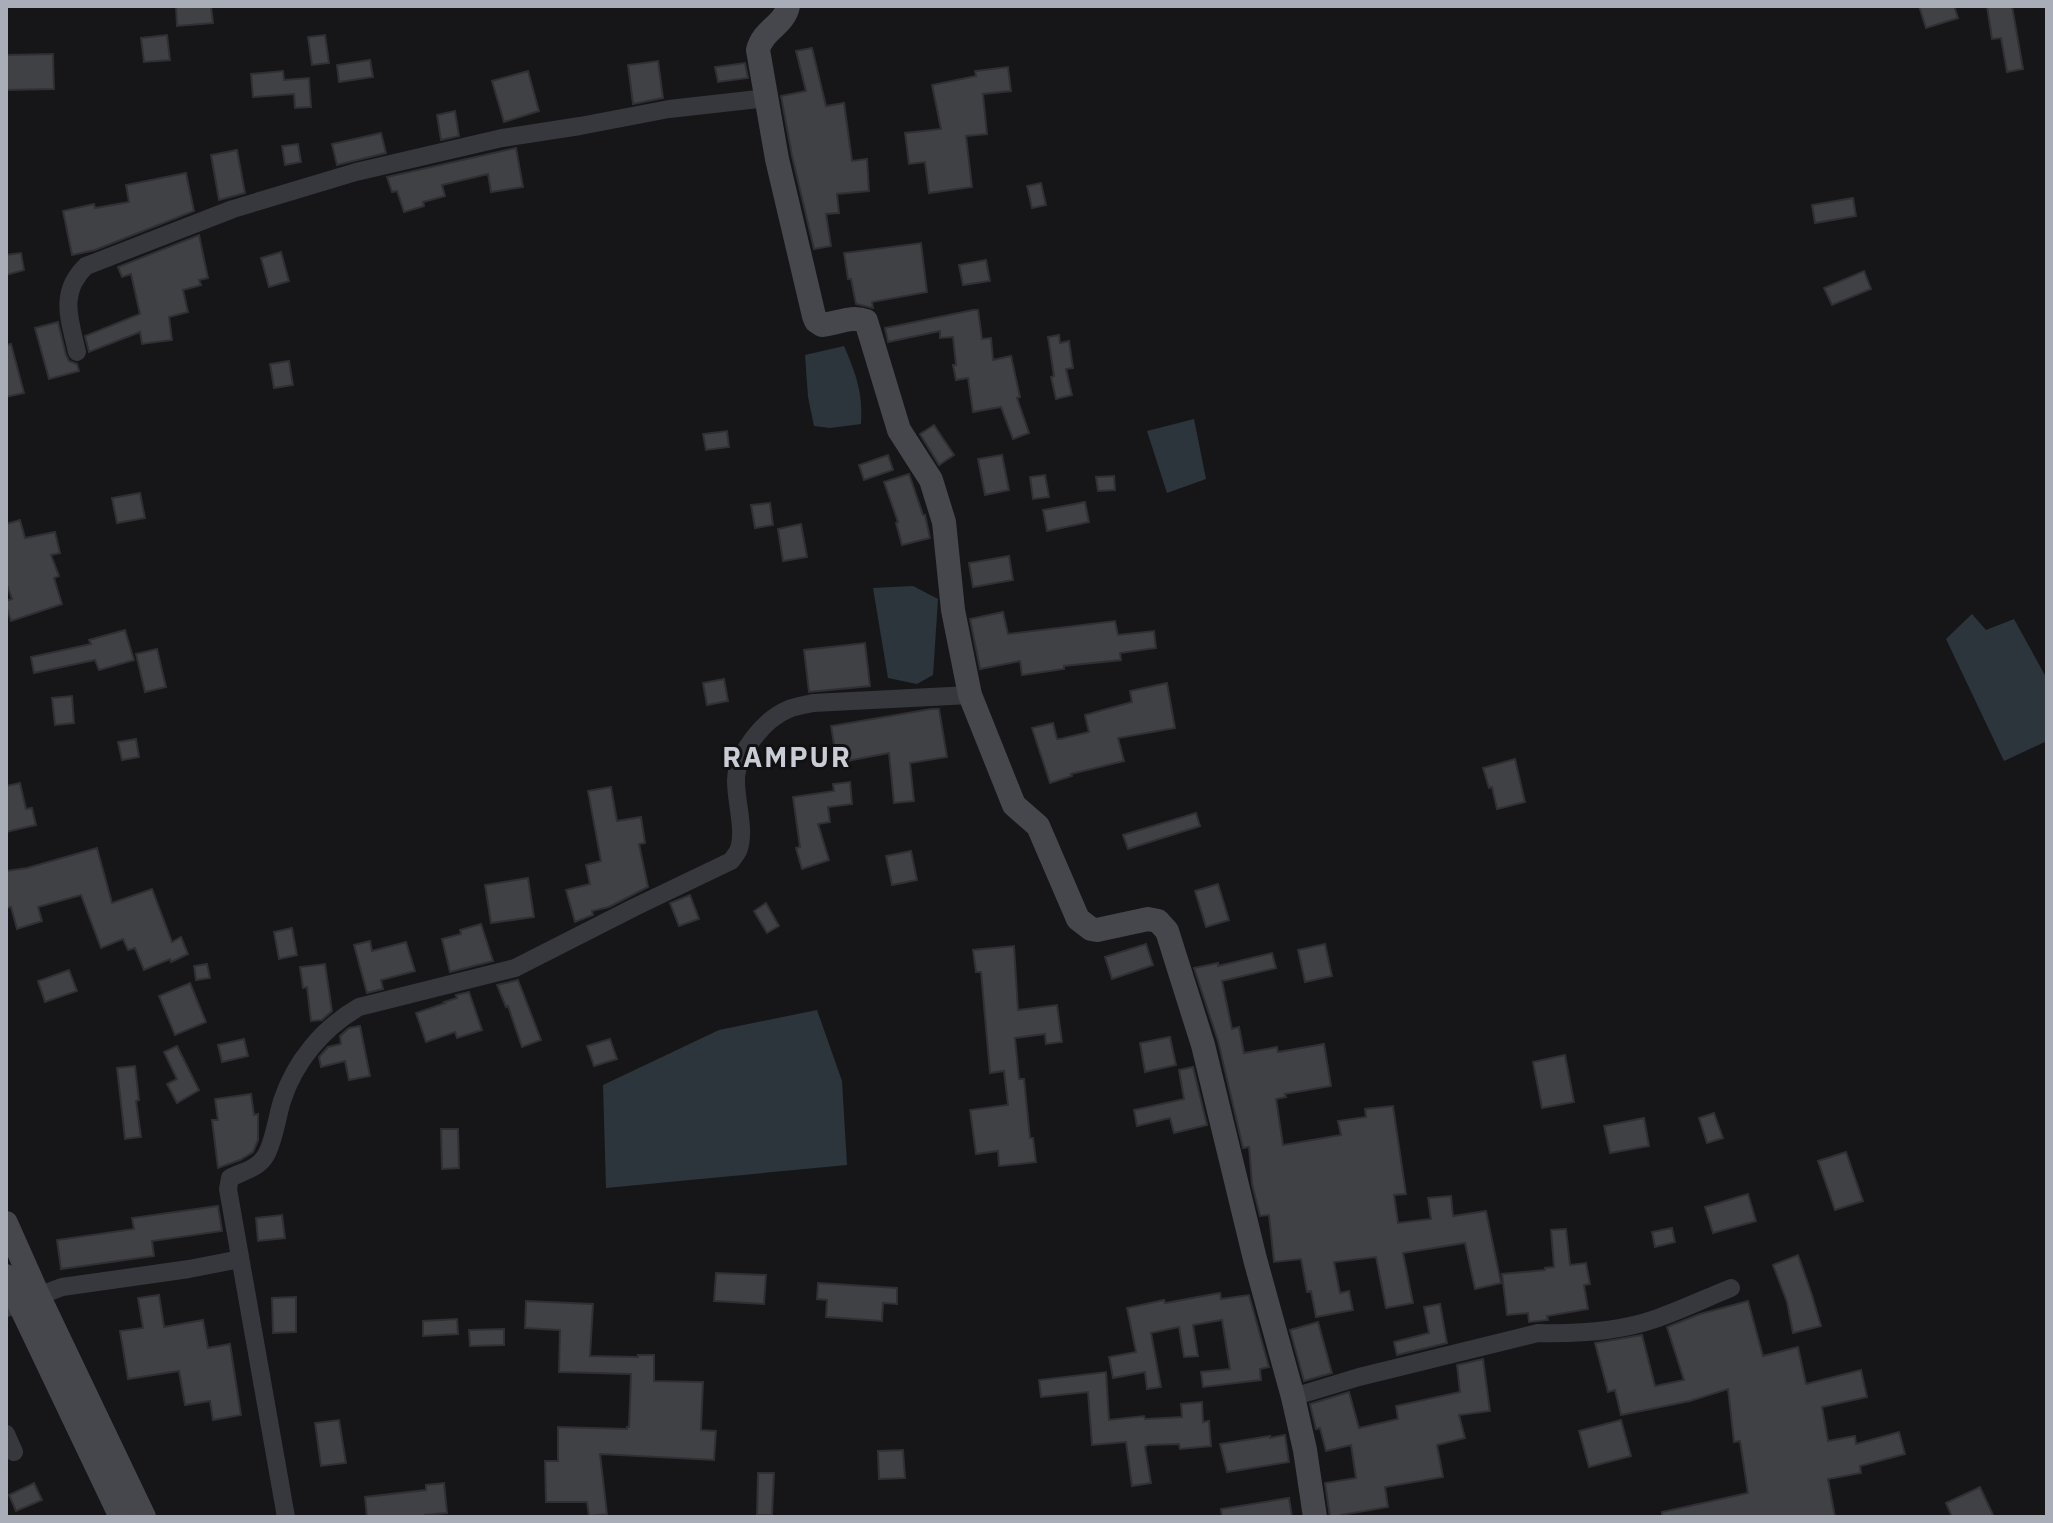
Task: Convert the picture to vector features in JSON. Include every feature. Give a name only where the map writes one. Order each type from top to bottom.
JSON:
[{"type":"main road","points":[[788,6],[784,17],[761,39],[758,50],[777,159],[814,316],[822,325],[859,318],[866,321],[899,430],[931,480],[944,522],[953,610],[970,695],[1014,805],[1038,826],[1078,919],[1097,930],[1148,919],[1158,921],[1167,931],[1203,1045],[1255,1259],[1293,1397],[1315,1517]]},
{"type":"main road","points":[[6,1223],[21,1302],[121,1517]]},
{"type":"main road","points":[[6,1276],[144,1517]]},
{"type":"street","points":[[77,352],[67,306],[76,278],[86,266],[233,209],[356,172],[502,138],[669,109],[767,98]]},
{"type":"street","points":[[286,1517],[228,1189],[230,1178],[250,1170],[266,1157],[283,1099],[304,1056],[339,1018],[359,1007],[515,968],[731,861],[738,851],[741,838],[735,779],[740,764],[747,747],[768,722],[789,709],[813,703],[970,695]]},
{"type":"street","points":[[21,1302],[62,1287],[240,1259]]},
{"type":"street","points":[[1293,1397],[1359,1377],[1538,1333],[1612,1329],[1654,1319],[1731,1288]]},
{"type":"street","points":[[6,1434],[14,1452]]},
{"type":"shaded area","points":[[844,346],[858,384],[861,424],[830,428],[814,426],[805,355]]},
{"type":"shaded area","points":[[1194,419],[1206,479],[1167,493],[1147,431]]},
{"type":"shaded area","points":[[913,586],[938,599],[933,675],[917,684],[888,678],[873,588]]},
{"type":"shaded area","points":[[1972,614],[1986,630],[2014,619],[2047,679],[2047,741],[2004,761],[1946,639]]},
{"type":"shaded area","points":[[817,1010],[842,1081],[847,1165],[606,1188],[603,1085],[719,1030]]},
{"type":"building","points":[[176,6],[211,6],[213,23],[177,26]]},
{"type":"building","points":[[1919,6],[1954,6],[1958,18],[1926,28]]},
{"type":"building","points":[[1987,6],[2012,6],[2023,69],[2007,72],[2001,38],[1992,39]]},
{"type":"building","points":[[167,35],[170,60],[144,62],[141,38]]},
{"type":"building","points":[[325,35],[329,63],[312,65],[308,37]]},
{"type":"building","points":[[812,48],[826,106],[844,103],[852,161],[867,159],[869,191],[837,194],[839,213],[826,214],[831,246],[814,249],[781,96],[806,91],[796,51]]},
{"type":"building","points":[[53,54],[54,89],[6,90],[6,55]]},
{"type":"building","points":[[370,60],[373,77],[339,82],[337,65]]},
{"type":"building","points":[[658,61],[663,98],[633,104],[628,65]]},
{"type":"building","points":[[745,63],[748,78],[718,82],[715,67]]},
{"type":"building","points":[[1008,67],[1011,91],[983,94],[987,134],[966,136],[972,187],[929,193],[925,162],[909,164],[905,133],[941,129],[932,85],[976,76],[975,71]]},
{"type":"building","points":[[283,71],[284,80],[309,78],[311,107],[295,108],[294,94],[253,97],[251,74]]},
{"type":"building","points":[[528,71],[539,111],[504,122],[492,81]]},
{"type":"building","points":[[455,111],[459,136],[441,140],[437,115]]},
{"type":"building","points":[[381,133],[386,153],[337,165],[332,144]]},
{"type":"building","points":[[298,144],[301,162],[285,165],[282,146]]},
{"type":"building","points":[[516,148],[523,187],[491,192],[488,174],[442,185],[445,196],[423,202],[424,206],[404,212],[397,191],[392,192],[387,177]]},
{"type":"building","points":[[237,150],[245,193],[219,200],[211,155]]},
{"type":"building","points":[[186,173],[194,211],[95,250],[72,255],[63,211],[94,204],[95,208],[129,202],[126,185]]},
{"type":"building","points":[[1041,183],[1046,205],[1032,208],[1027,186]]},
{"type":"building","points":[[1853,198],[1856,216],[1815,223],[1812,205]]},
{"type":"building","points":[[199,235],[208,278],[199,280],[201,285],[183,290],[188,312],[169,317],[172,340],[142,344],[140,332],[89,352],[85,336],[140,314],[131,274],[122,277],[118,267]]},
{"type":"building","points":[[921,243],[927,292],[872,302],[873,308],[856,304],[844,253]]},
{"type":"building","points":[[281,252],[289,281],[269,287],[261,258]]},
{"type":"building","points":[[21,253],[24,270],[6,275],[6,255]]},
{"type":"building","points":[[986,260],[990,281],[963,285],[959,265]]},
{"type":"building","points":[[1864,271],[1871,289],[1832,305],[1824,288]]},
{"type":"building","points":[[978,310],[982,339],[991,338],[993,360],[1011,356],[1020,397],[1017,398],[1029,433],[1013,439],[1001,407],[973,412],[968,378],[956,380],[953,337],[940,338],[940,331],[888,342],[885,328]]},
{"type":"building","points":[[58,322],[66,355],[69,361],[77,364],[79,371],[49,379],[35,328]]},
{"type":"building","points":[[1059,335],[1060,343],[1069,341],[1073,368],[1066,369],[1072,395],[1056,399],[1048,337]]},
{"type":"building","points":[[11,344],[24,393],[6,397],[6,345]]},
{"type":"building","points":[[289,361],[293,385],[274,388],[270,364]]},
{"type":"building","points":[[934,425],[954,455],[939,465],[920,434]]},
{"type":"building","points":[[727,431],[729,447],[706,450],[703,434]]},
{"type":"building","points":[[888,455],[893,470],[864,480],[859,465]]},
{"type":"building","points":[[1002,455],[1009,490],[985,495],[978,459]]},
{"type":"building","points":[[909,474],[925,515],[930,538],[902,545],[898,522],[884,482]]},
{"type":"building","points":[[1045,475],[1049,497],[1033,499],[1030,477]]},
{"type":"building","points":[[1114,476],[1115,490],[1098,491],[1096,477]]},
{"type":"building","points":[[140,493],[145,518],[117,523],[112,498]]},
{"type":"building","points":[[1085,502],[1089,522],[1047,531],[1043,510]]},
{"type":"building","points":[[770,503],[773,525],[755,528],[751,505]]},
{"type":"building","points":[[20,520],[25,538],[55,532],[60,553],[51,555],[59,576],[54,578],[62,604],[11,621],[6,605],[6,601],[12,599],[6,582],[6,524]]},
{"type":"building","points":[[801,524],[807,557],[783,561],[778,529]]},
{"type":"building","points":[[1009,556],[1013,580],[973,587],[969,563]]},
{"type":"building","points":[[1003,612],[1008,634],[1115,621],[1118,635],[1154,631],[1156,648],[1120,653],[1121,660],[1064,666],[1064,669],[1022,675],[1020,661],[980,669],[970,619]]},
{"type":"building","points":[[125,630],[134,660],[99,670],[95,660],[34,673],[31,657],[91,644],[89,640]]},
{"type":"building","points":[[865,643],[870,686],[809,692],[804,650]]},
{"type":"building","points":[[157,649],[166,687],[145,692],[136,654]]},
{"type":"building","points":[[724,679],[728,701],[707,705],[703,683]]},
{"type":"building","points":[[1167,683],[1175,728],[1118,738],[1124,761],[1071,774],[1050,783],[1032,728],[1053,723],[1057,739],[1089,732],[1085,715],[1132,702],[1130,691]]},
{"type":"building","points":[[72,696],[74,723],[55,725],[52,698]]},
{"type":"building","points":[[939,709],[947,757],[910,763],[914,801],[894,803],[889,753],[837,763],[831,726]]},
{"type":"building","points":[[136,739],[139,757],[122,760],[118,742]]},
{"type":"building","points":[[1515,759],[1525,802],[1497,809],[1483,768]]},
{"type":"building","points":[[850,782],[852,804],[828,807],[830,822],[818,824],[829,860],[802,869],[796,848],[800,847],[793,797],[834,791],[833,784]]},
{"type":"building","points":[[20,783],[26,809],[32,808],[36,825],[6,832],[6,786]]},
{"type":"building","points":[[611,787],[617,821],[641,817],[645,843],[639,844],[648,887],[609,907],[592,911],[593,915],[575,922],[566,890],[590,884],[586,865],[601,861],[588,791]]},
{"type":"building","points":[[1196,813],[1200,826],[1128,849],[1123,835]]},
{"type":"building","points":[[97,848],[112,903],[152,889],[172,942],[181,937],[188,954],[144,970],[135,948],[128,950],[123,939],[101,948],[81,895],[38,907],[42,921],[17,929],[11,907],[6,908],[6,871]]},
{"type":"building","points":[[911,851],[917,880],[892,885],[886,856]]},
{"type":"building","points":[[528,878],[534,917],[491,923],[485,885]]},
{"type":"building","points":[[1218,884],[1229,920],[1206,927],[1195,891]]},
{"type":"building","points":[[690,895],[699,919],[679,926],[670,903]]},
{"type":"building","points":[[766,903],[779,926],[767,933],[754,911]]},
{"type":"building","points":[[481,924],[493,961],[450,972],[442,939]]},
{"type":"building","points":[[292,928],[297,955],[279,959],[274,932]]},
{"type":"building","points":[[370,941],[372,951],[406,942],[415,971],[381,980],[383,989],[367,993],[354,945]]},
{"type":"building","points":[[1146,944],[1153,965],[1112,979],[1105,957]]},
{"type":"building","points":[[1325,944],[1332,976],[1305,982],[1298,950]]},
{"type":"building","points":[[1014,946],[1018,1010],[1057,1005],[1062,1042],[1046,1044],[1045,1034],[1015,1038],[1019,1079],[1024,1079],[1030,1138],[1033,1138],[1036,1162],[999,1166],[998,1151],[976,1154],[970,1110],[1008,1105],[1004,1071],[990,1073],[981,972],[976,972],[973,950]]},
{"type":"building","points":[[1272,953],[1276,968],[1222,981],[1232,1029],[1239,1027],[1244,1053],[1277,1047],[1278,1052],[1324,1044],[1331,1086],[1285,1094],[1286,1097],[1276,1099],[1283,1145],[1341,1135],[1338,1121],[1366,1117],[1365,1109],[1393,1106],[1406,1194],[1394,1195],[1398,1223],[1431,1219],[1428,1198],[1451,1196],[1453,1216],[1486,1211],[1501,1283],[1475,1289],[1465,1243],[1403,1253],[1413,1303],[1386,1308],[1376,1257],[1334,1262],[1340,1293],[1349,1291],[1353,1310],[1316,1317],[1311,1291],[1307,1292],[1301,1259],[1274,1262],[1269,1215],[1260,1216],[1252,1184],[1249,1147],[1243,1148],[1218,1041],[1194,968],[1218,963],[1218,966]]},
{"type":"building","points":[[207,964],[210,978],[196,980],[194,966]]},
{"type":"building","points":[[325,964],[332,1011],[322,1020],[311,1021],[307,987],[303,988],[300,967]]},
{"type":"building","points":[[69,970],[77,991],[45,1002],[38,981]]},
{"type":"building","points":[[518,980],[541,1040],[522,1047],[497,985]]},
{"type":"building","points":[[190,983],[206,1022],[175,1035],[159,996]]},
{"type":"building","points":[[469,992],[482,1030],[457,1038],[455,1032],[426,1042],[416,1013]]},
{"type":"building","points":[[360,1026],[370,1076],[349,1080],[345,1061],[321,1067],[319,1057],[328,1047],[341,1044],[340,1036],[349,1028]]},
{"type":"building","points":[[1170,1037],[1176,1065],[1145,1072],[1140,1043]]},
{"type":"building","points":[[244,1039],[248,1056],[222,1062],[218,1045]]},
{"type":"building","points":[[610,1039],[617,1059],[594,1066],[587,1046]]},
{"type":"building","points":[[177,1046],[199,1090],[177,1103],[167,1084],[177,1079],[164,1052]]},
{"type":"building","points":[[1565,1055],[1574,1102],[1542,1108],[1533,1062]]},
{"type":"building","points":[[135,1066],[141,1137],[125,1139],[117,1068]]},
{"type":"building","points":[[1193,1067],[1207,1125],[1174,1133],[1170,1118],[1137,1126],[1134,1110],[1184,1099],[1179,1070]]},
{"type":"building","points":[[251,1094],[254,1115],[258,1114],[258,1140],[253,1152],[218,1168],[212,1120],[218,1120],[215,1099]]},
{"type":"building","points":[[1714,1113],[1723,1138],[1707,1143],[1699,1118]]},
{"type":"building","points":[[1644,1118],[1649,1146],[1610,1153],[1604,1126]]},
{"type":"building","points":[[441,1129],[458,1129],[459,1168],[442,1169]]},
{"type":"building","points":[[1846,1152],[1863,1201],[1835,1210],[1818,1161]]},
{"type":"building","points":[[1748,1194],[1756,1221],[1713,1233],[1705,1207]]},
{"type":"building","points":[[218,1206],[222,1231],[152,1241],[154,1256],[61,1269],[57,1240],[134,1229],[132,1218]]},
{"type":"building","points":[[282,1215],[285,1238],[258,1241],[256,1218]]},
{"type":"building","points":[[1672,1228],[1675,1242],[1655,1247],[1652,1232]]},
{"type":"building","points":[[1566,1229],[1570,1265],[1586,1263],[1590,1284],[1584,1285],[1588,1309],[1529,1322],[1528,1313],[1507,1315],[1502,1274],[1554,1267],[1551,1230]]},
{"type":"building","points":[[1798,1255],[1821,1326],[1793,1333],[1787,1302],[1773,1265]]},
{"type":"building","points":[[716,1273],[766,1275],[764,1304],[714,1301]]},
{"type":"building","points":[[818,1283],[897,1288],[897,1304],[883,1303],[882,1321],[826,1317],[827,1300],[817,1299]]},
{"type":"building","points":[[1220,1293],[1221,1299],[1249,1295],[1269,1367],[1260,1369],[1261,1380],[1203,1387],[1201,1372],[1230,1369],[1222,1320],[1193,1325],[1198,1356],[1184,1357],[1179,1327],[1151,1333],[1161,1387],[1147,1389],[1145,1372],[1113,1378],[1109,1357],[1136,1352],[1127,1308]]},
{"type":"building","points":[[159,1295],[164,1327],[203,1320],[208,1348],[230,1344],[241,1415],[213,1420],[210,1401],[185,1405],[179,1371],[128,1379],[120,1331],[143,1328],[138,1298]]},
{"type":"building","points":[[296,1297],[296,1332],[273,1333],[272,1298]]},
{"type":"building","points":[[526,1301],[593,1304],[590,1356],[654,1355],[654,1381],[703,1382],[701,1430],[716,1431],[714,1460],[600,1454],[607,1514],[589,1516],[587,1502],[546,1502],[545,1461],[558,1461],[558,1427],[627,1429],[631,1374],[559,1372],[560,1330],[525,1328]]},
{"type":"building","points":[[1748,1301],[1763,1356],[1798,1347],[1806,1384],[1861,1370],[1867,1397],[1822,1407],[1828,1441],[1855,1436],[1856,1444],[1899,1432],[1905,1454],[1860,1466],[1861,1473],[1828,1479],[1835,1517],[1662,1517],[1662,1512],[1748,1493],[1740,1441],[1734,1442],[1728,1389],[1690,1401],[1621,1415],[1615,1390],[1608,1392],[1595,1343],[1642,1335],[1655,1386],[1684,1380],[1667,1327]]},
{"type":"building","points":[[1440,1304],[1447,1343],[1397,1355],[1394,1342],[1429,1333],[1424,1307]]},
{"type":"building","points":[[457,1319],[458,1334],[423,1336],[423,1321]]},
{"type":"building","points":[[1318,1322],[1332,1373],[1304,1381],[1290,1330]]},
{"type":"building","points":[[504,1329],[504,1345],[470,1346],[469,1330]]},
{"type":"building","points":[[1483,1359],[1490,1411],[1459,1415],[1465,1438],[1437,1445],[1443,1477],[1385,1487],[1388,1507],[1330,1517],[1325,1483],[1356,1478],[1351,1445],[1326,1451],[1310,1404],[1349,1392],[1359,1428],[1398,1419],[1396,1406],[1460,1392],[1457,1365]]},
{"type":"building","points":[[1106,1372],[1109,1420],[1144,1416],[1145,1419],[1182,1417],[1181,1404],[1202,1402],[1203,1422],[1209,1421],[1211,1446],[1180,1449],[1179,1444],[1148,1445],[1145,1447],[1151,1483],[1132,1486],[1126,1442],[1092,1445],[1088,1392],[1041,1397],[1039,1380]]},
{"type":"building","points":[[339,1420],[346,1463],[321,1466],[315,1423]]},
{"type":"building","points":[[1621,1420],[1631,1456],[1589,1467],[1579,1431]]},
{"type":"building","points":[[1285,1435],[1289,1462],[1227,1472],[1220,1444]]},
{"type":"building","points":[[903,1450],[905,1478],[879,1479],[878,1451]]},
{"type":"building","points":[[758,1473],[774,1473],[772,1515],[757,1515]]},
{"type":"building","points":[[34,1483],[42,1500],[16,1511],[9,1495]]},
{"type":"building","points":[[444,1483],[447,1513],[425,1517],[367,1517],[365,1497],[426,1490],[426,1485]]},
{"type":"building","points":[[1980,1487],[1994,1517],[1952,1517],[1946,1503]]},
{"type":"building","points":[[1289,1498],[1292,1517],[1222,1517],[1221,1509]]},
{"type":"district","name":"RAMPUR","points":[[787,756]]}]
